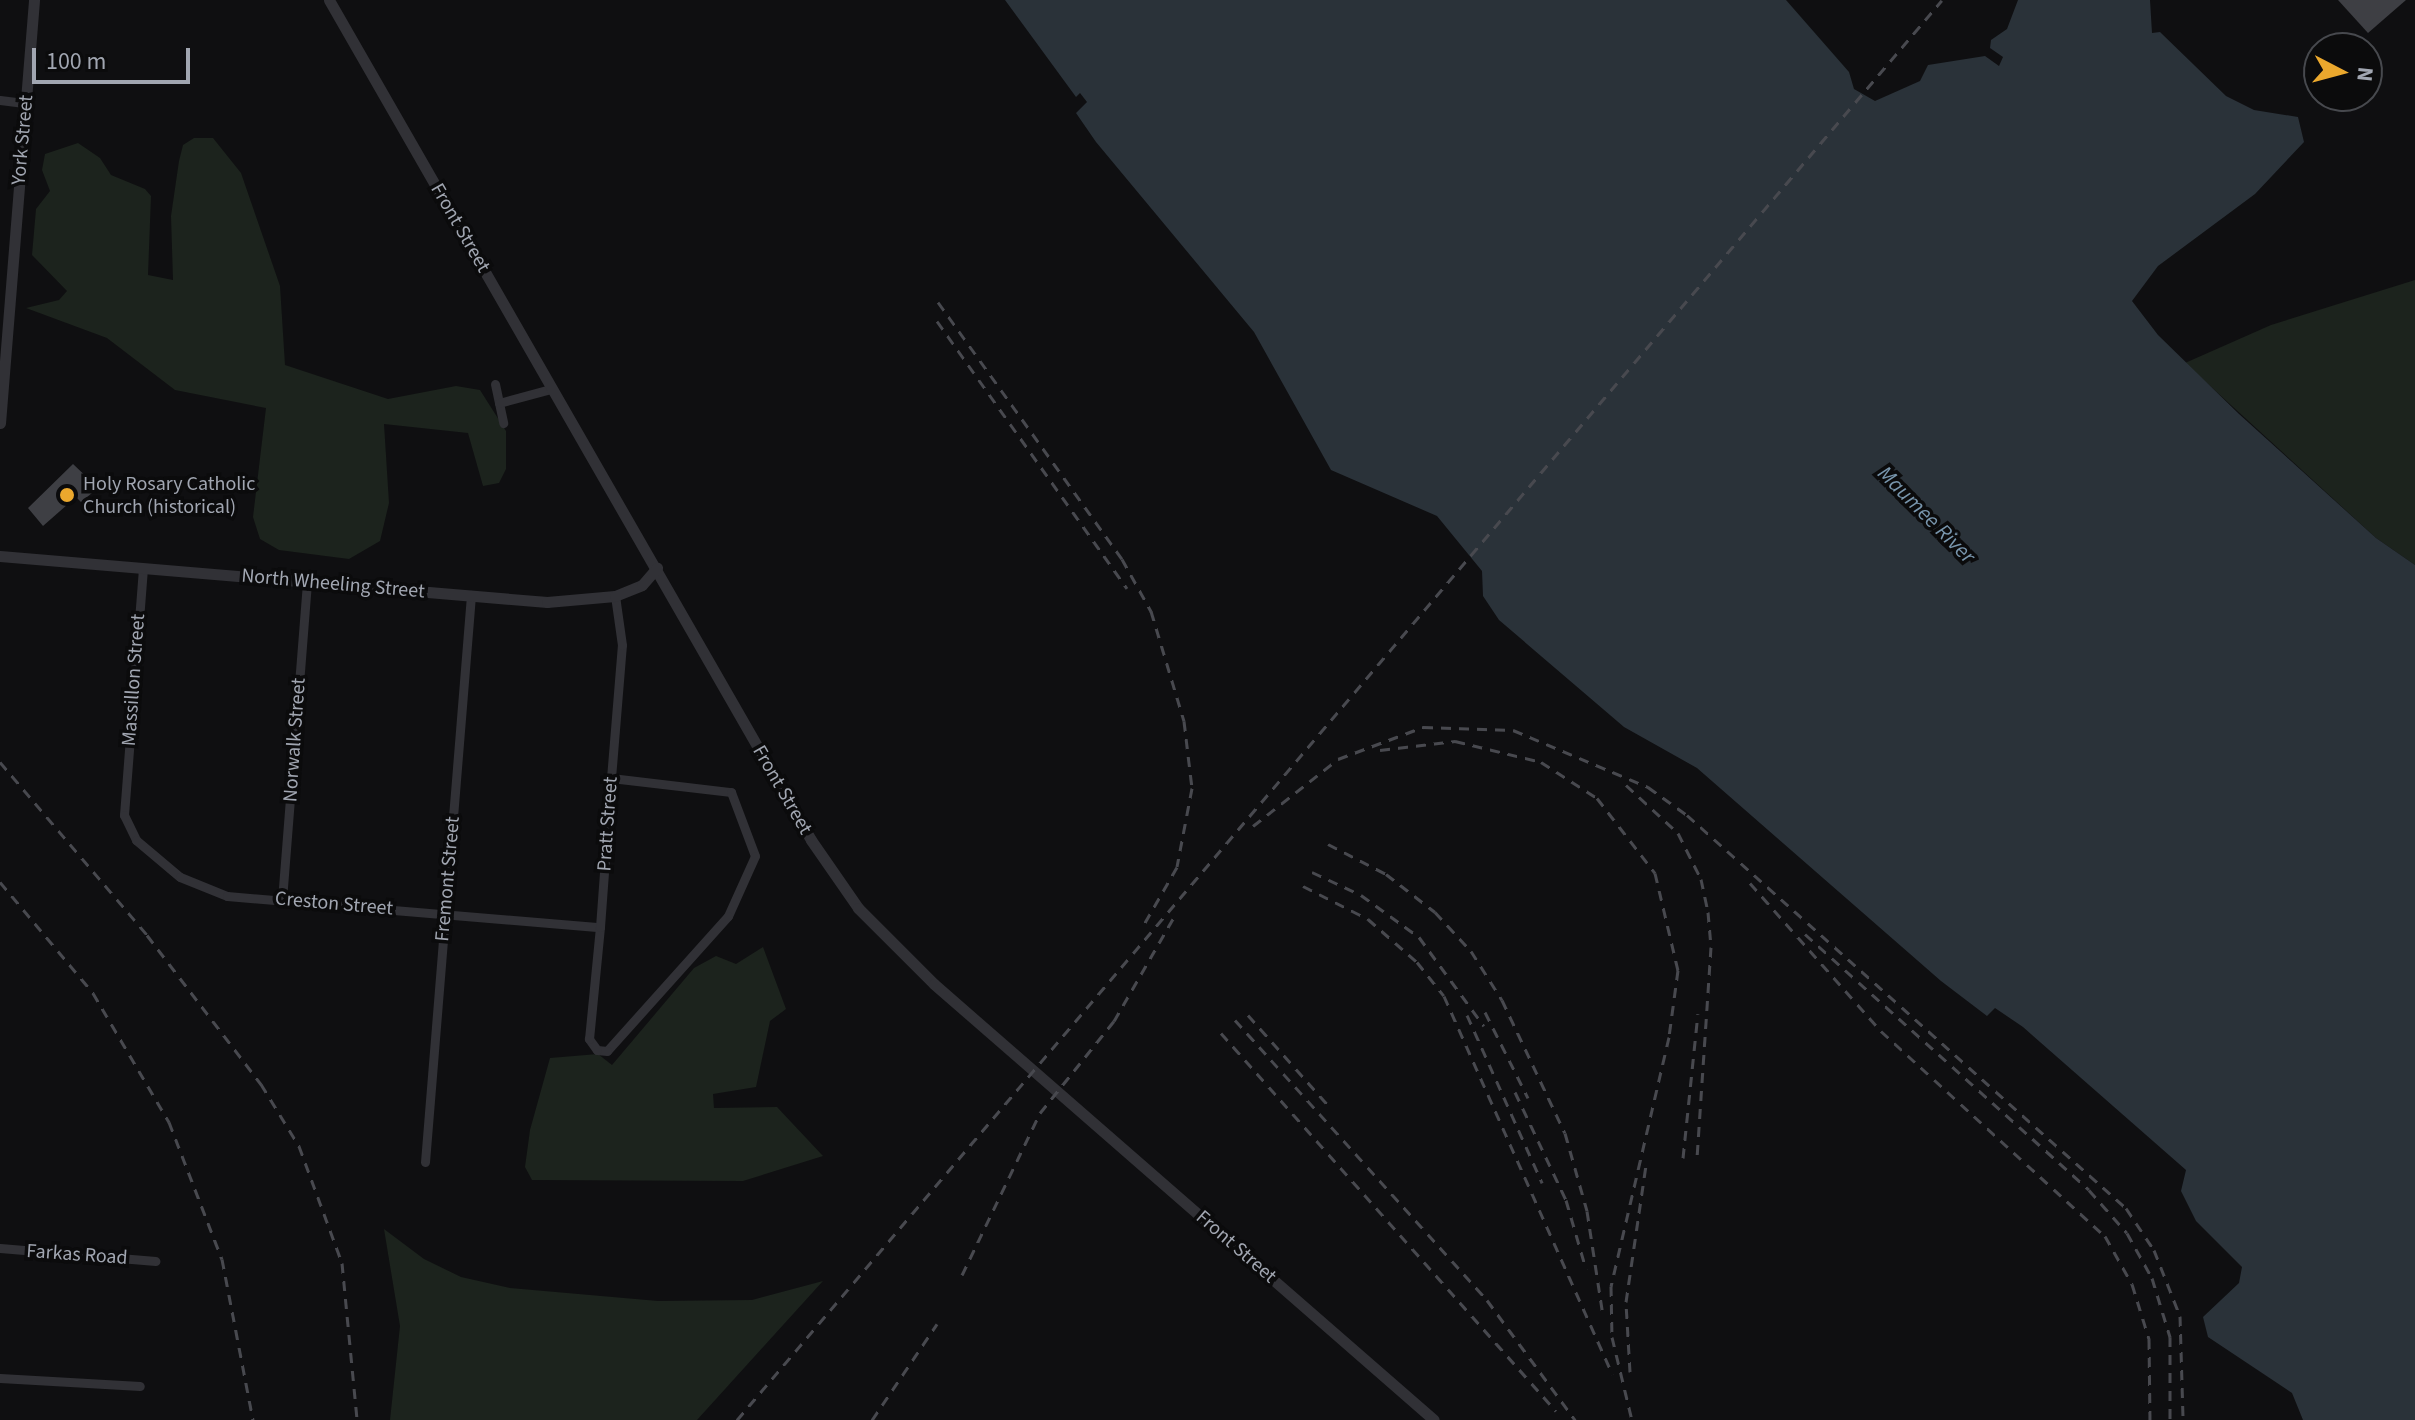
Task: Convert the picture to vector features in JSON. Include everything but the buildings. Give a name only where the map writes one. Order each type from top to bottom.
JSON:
[{"type":"street","name":"York Street","points":[[0,423],[34,0]]},
{"type":"street","name":"Front Street","points":[[329,0],[551,389],[843,889],[897,950],[1434,1420]]},
{"type":"street","points":[[0,100],[26,103]]},
{"type":"street","points":[[495,384],[503,423]]},
{"type":"street","points":[[499,403],[551,389]]},
{"type":"street","name":"North Wheeling Street","points":[[0,556],[547,602],[615,596],[642,585],[657,568]]},
{"type":"street","name":"Massillon Street","points":[[125,791],[143,568]]},
{"type":"street","name":"Norwalk Street","points":[[282,900],[307,581]]},
{"type":"street","name":"Fremont Street","points":[[425,1162],[471,595]]},
{"type":"street","name":"Pratt Street","points":[[611,778],[731,792],[755,856],[728,916],[619,1045],[597,1050],[589,1039],[623,626],[615,596]]},
{"type":"street","name":"Creston Street","points":[[125,791],[124,815],[136,840],[180,877],[227,896],[600,927]]},
{"type":"street","name":"Farkas Road","points":[[0,1248],[155,1261]]},
{"type":"street","points":[[0,1378],[140,1386]]},
{"type":"shaded area","points":[[194,138],[213,138],[241,173],[280,286],[285,365],[388,399],[456,386],[480,390],[506,431],[506,469],[499,483],[483,486],[468,433],[384,424],[389,503],[380,541],[349,559],[279,550],[260,539],[253,517],[266,408],[175,390],[107,338],[26,308],[59,300],[67,291],[32,255],[36,209],[50,191],[42,170],[45,154],[78,143],[100,158],[111,175],[145,189],[151,196],[148,275],[173,280],[171,216],[179,161],[183,145]]},
{"type":"shaded area","points":[[2415,280],[2415,565],[2376,538],[2185,363],[2271,325]]},
{"type":"shaded area","points":[[763,947],[786,1009],[770,1021],[756,1087],[713,1094],[714,1108],[777,1107],[823,1156],[743,1181],[532,1180],[525,1167],[530,1130],[550,1058],[598,1054],[612,1065],[694,968],[716,956],[736,964]]},
{"type":"shaded area","points":[[384,1229],[424,1259],[461,1277],[510,1288],[658,1301],[752,1300],[823,1281],[697,1420],[390,1420],[400,1326]]},
{"type":"water","name":"Maumee River","points":[[1005,0],[1786,0],[1849,72],[1854,89],[1875,101],[1920,81],[1928,65],[1985,56],[1999,66],[2003,57],[1990,48],[1991,40],[2007,29],[2018,0],[2150,0],[2152,33],[2160,32],[2226,96],[2254,110],[2298,117],[2304,142],[2255,194],[2158,266],[2132,301],[2158,335],[2239,414],[2376,538],[2415,565],[2415,1420],[2303,1420],[2292,1393],[2208,1337],[2203,1317],[2239,1283],[2242,1267],[2196,1221],[2181,1191],[2186,1170],[2023,1027],[1995,1008],[1987,1016],[1941,981],[1697,768],[1624,727],[1499,620],[1483,596],[1482,571],[1437,516],[1331,470],[1254,332],[1096,142],[1076,113],[1087,102],[1080,93],[1076,97]]},
{"type":"railway","points":[[737,1420],[1942,0]]},
{"type":"railway","points":[[938,302],[1122,559],[1151,611],[1184,721],[1192,788],[1177,867],[1143,926]]},
{"type":"railway","points":[[937,321],[1127,588]]},
{"type":"railway","points":[[1253,826],[1338,759],[1423,727],[1513,730],[1648,787],[1687,815],[2126,1208],[2154,1250],[2180,1316],[2183,1420]]},
{"type":"railway","points":[[1380,750],[1455,741],[1541,762],[1597,798],[1655,873],[1678,970],[1669,1037],[1611,1286],[1612,1337],[1632,1420]]},
{"type":"railway","points":[[0,762],[147,935],[261,1084],[299,1146],[342,1263],[357,1420]]},
{"type":"railway","points":[[1626,785],[1678,833],[1701,879],[1708,912],[1711,947],[1697,1159]]},
{"type":"railway","points":[[1328,844],[1386,874],[1435,912],[1471,951],[1502,1000],[1565,1133],[1587,1211],[1603,1315]]},
{"type":"railway","points":[[1312,872],[1361,895],[1419,937],[1484,1026]]},
{"type":"railway","points":[[0,882],[93,993],[169,1122],[222,1259],[253,1420]]},
{"type":"railway","points":[[1750,883],[1881,1031],[2105,1236],[2132,1284],[2149,1339],[2150,1420]]},
{"type":"railway","points":[[1303,886],[1368,919],[1417,962],[1444,996],[1612,1374]]},
{"type":"railway","points":[[962,1275],[1040,1113],[1114,1021],[1173,919]]},
{"type":"railway","points":[[1805,934],[2089,1190],[2127,1233],[2152,1278],[2170,1337],[2170,1420]]},
{"type":"railway","points":[[1485,1012],[1528,1098]]},
{"type":"railway","points":[[1683,1158],[1698,1014]]},
{"type":"railway","points":[[1248,1015],[1327,1104]]},
{"type":"railway","points":[[1467,1015],[1542,1183]]},
{"type":"railway","points":[[1235,1020],[1487,1300],[1575,1420]]},
{"type":"railway","points":[[1221,1033],[1556,1411]]},
{"type":"railway","points":[[1515,1092],[1566,1200],[1586,1269]]},
{"type":"railway","points":[[1630,1372],[1626,1302],[1646,1165]]},
{"type":"railway","points":[[872,1420],[937,1324]]},
{"type":"place","name":"Holy Rosary Catholic Church (historical)","points":[[67,495]]}]
